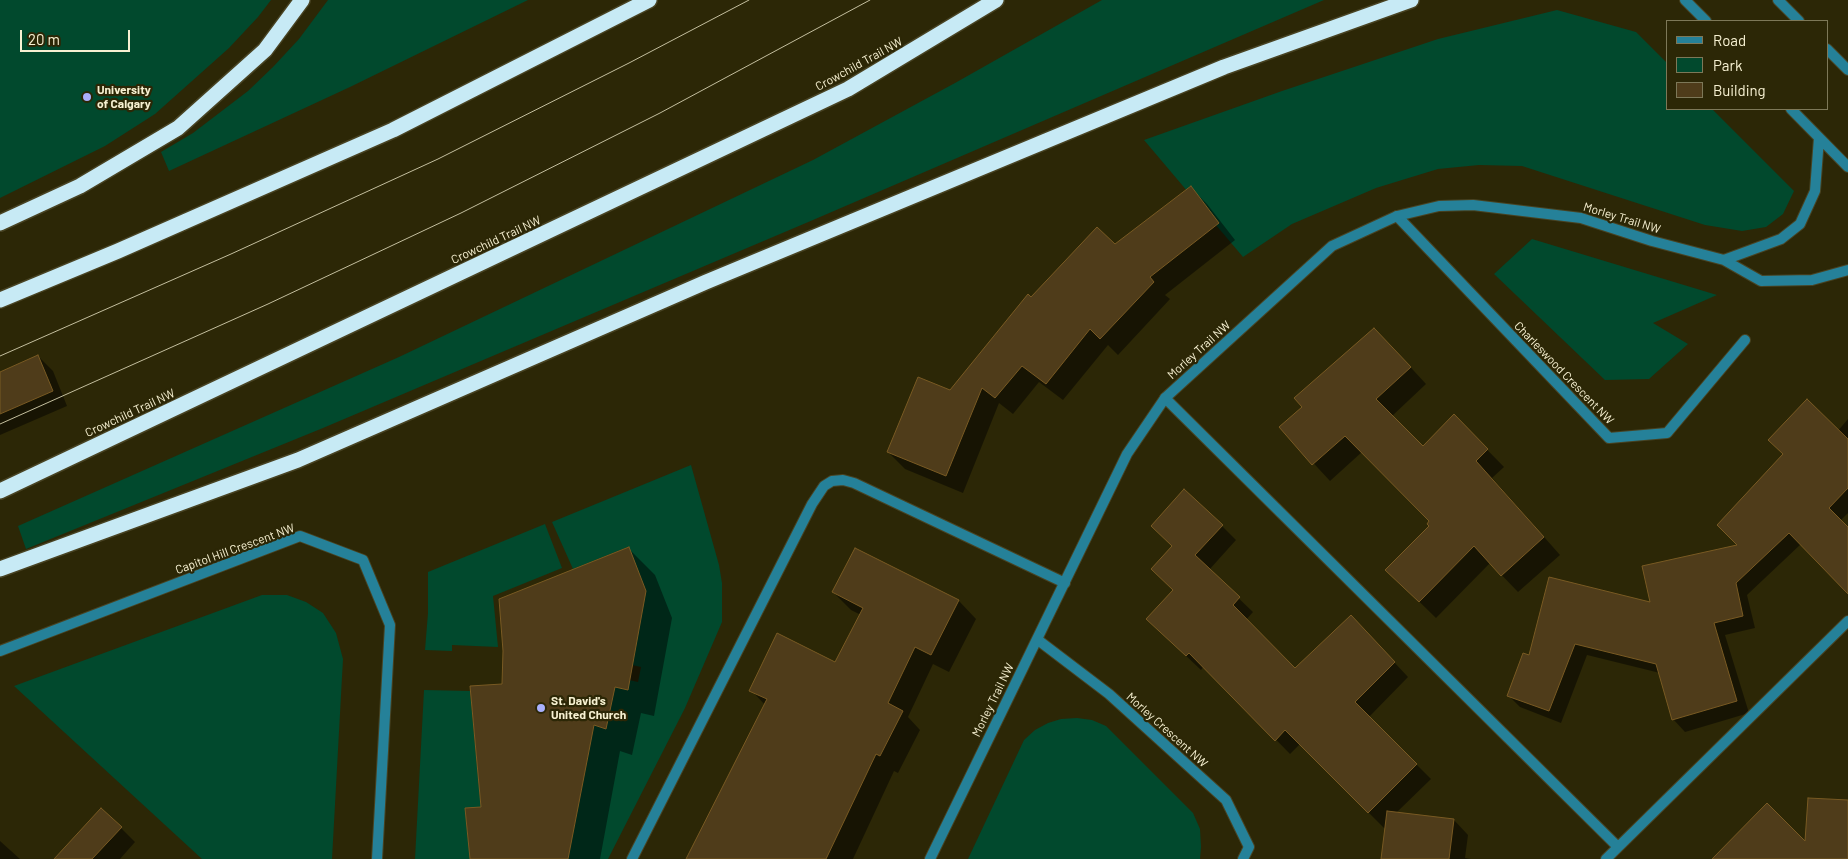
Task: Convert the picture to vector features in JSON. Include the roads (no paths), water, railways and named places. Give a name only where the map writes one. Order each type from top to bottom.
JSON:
[{"type":"highway","points":[[0,223],[80,186],[178,128],[265,50],[302,0]]},
{"type":"highway","points":[[0,300],[118,251],[393,130],[649,0]]},
{"type":"highway","name":"Crowchild Trail NW","points":[[0,491],[848,90],[996,0]]},
{"type":"highway","points":[[0,569],[298,460],[715,279],[1224,67],[1411,0]]},
{"type":"street","points":[[1685,0],[1705,20]]},
{"type":"street","points":[[1782,2],[1799,20]]},
{"type":"street","points":[[1828,50],[1848,70]]},
{"type":"street","points":[[1792,110],[1848,167]]},
{"type":"street","points":[[1724,260],[1781,238],[1800,224],[1815,191],[1819,138]]},
{"type":"street","name":"Morley Trail NW","points":[[930,859],[1127,454],[1165,398],[1332,246],[1397,216],[1439,206],[1473,205],[1582,218],[1652,241],[1724,260],[1761,281],[1812,280],[1848,270]]},
{"type":"street","name":"Charleswood Crescent NW","points":[[1397,216],[1609,438],[1667,433],[1745,340]]},
{"type":"street","points":[[1165,398],[1618,847]]},
{"type":"street","points":[[632,859],[812,504],[824,486],[832,481],[843,480],[854,483],[1065,583]]},
{"type":"street","name":"Capitol Hill Crescent NW","points":[[0,651],[300,536],[363,560],[390,625],[378,859]]},
{"type":"street","points":[[1606,859],[1848,621]]},
{"type":"street","name":"Morley Crescent NW","points":[[1038,640],[1109,694],[1226,800],[1249,847],[1243,859]]},
{"type":"tram line","points":[[0,356],[231,254],[438,159],[749,0]]},
{"type":"tram line","points":[[0,424],[268,304],[461,213],[660,113],[870,0]]},
{"type":"place","name":"University of Calgary","points":[[87,97]]},
{"type":"place","name":"St. David's United Church","points":[[541,708]]}]
